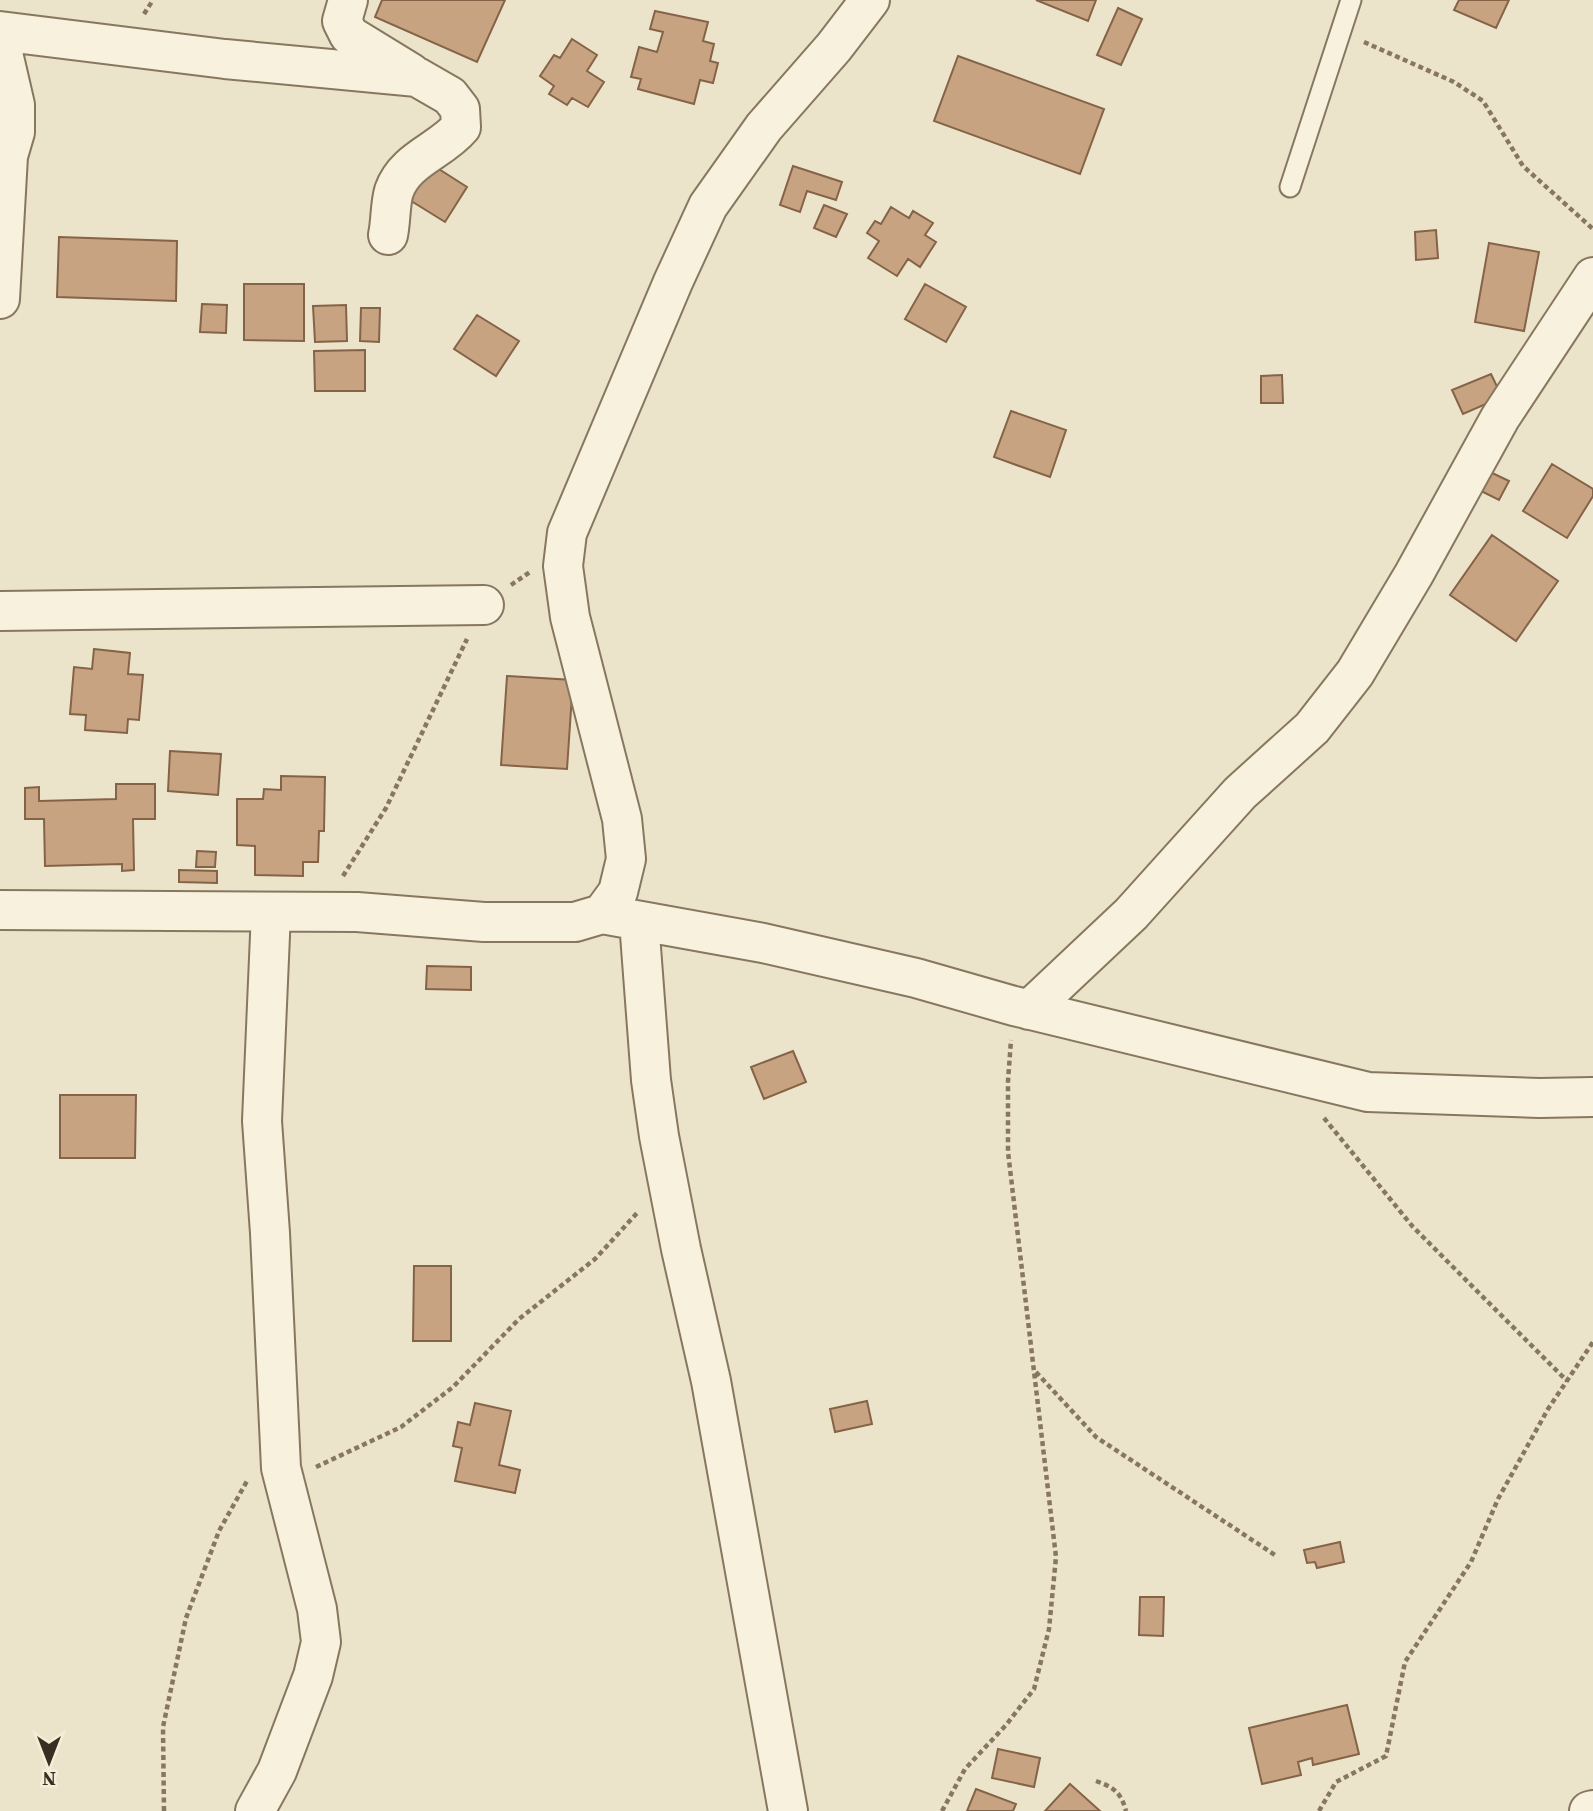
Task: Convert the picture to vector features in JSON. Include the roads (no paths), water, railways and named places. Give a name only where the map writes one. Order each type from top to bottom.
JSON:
[{"type":"street","points":[[348,0],[342,21],[349,35],[450,96],[460,109],[461,127],[451,139],[421,157],[400,178],[393,194],[388,235]]},
{"type":"street","points":[[788,1811],[716,1406],[668,1181],[621,917],[618,892],[626,859],[622,819],[570,617],[563,566],[568,533],[668,294],[708,206],[764,127],[834,47],[870,0]]},
{"type":"street","points":[[0,31],[225,59],[417,77]]},
{"type":"street","points":[[0,40],[15,105],[15,132],[8,156],[0,299]]},
{"type":"street","points":[[1021,1008],[1130,914],[1240,793],[1312,728],[1355,673],[1414,574],[1500,418],[1593,277]]},
{"type":"street","points":[[0,611],[484,605]]},
{"type":"street","points":[[0,910],[358,912],[484,922],[575,922],[621,917],[763,943],[916,978],[1021,1008],[1368,1092],[1593,1097]]},
{"type":"street","points":[[255,1811],[277,1771],[313,1676],[321,1642],[317,1609],[266,1481],[281,1457],[262,1121],[271,912]]},
{"type":"lane","points":[[1290,187],[1351,0]]}]
